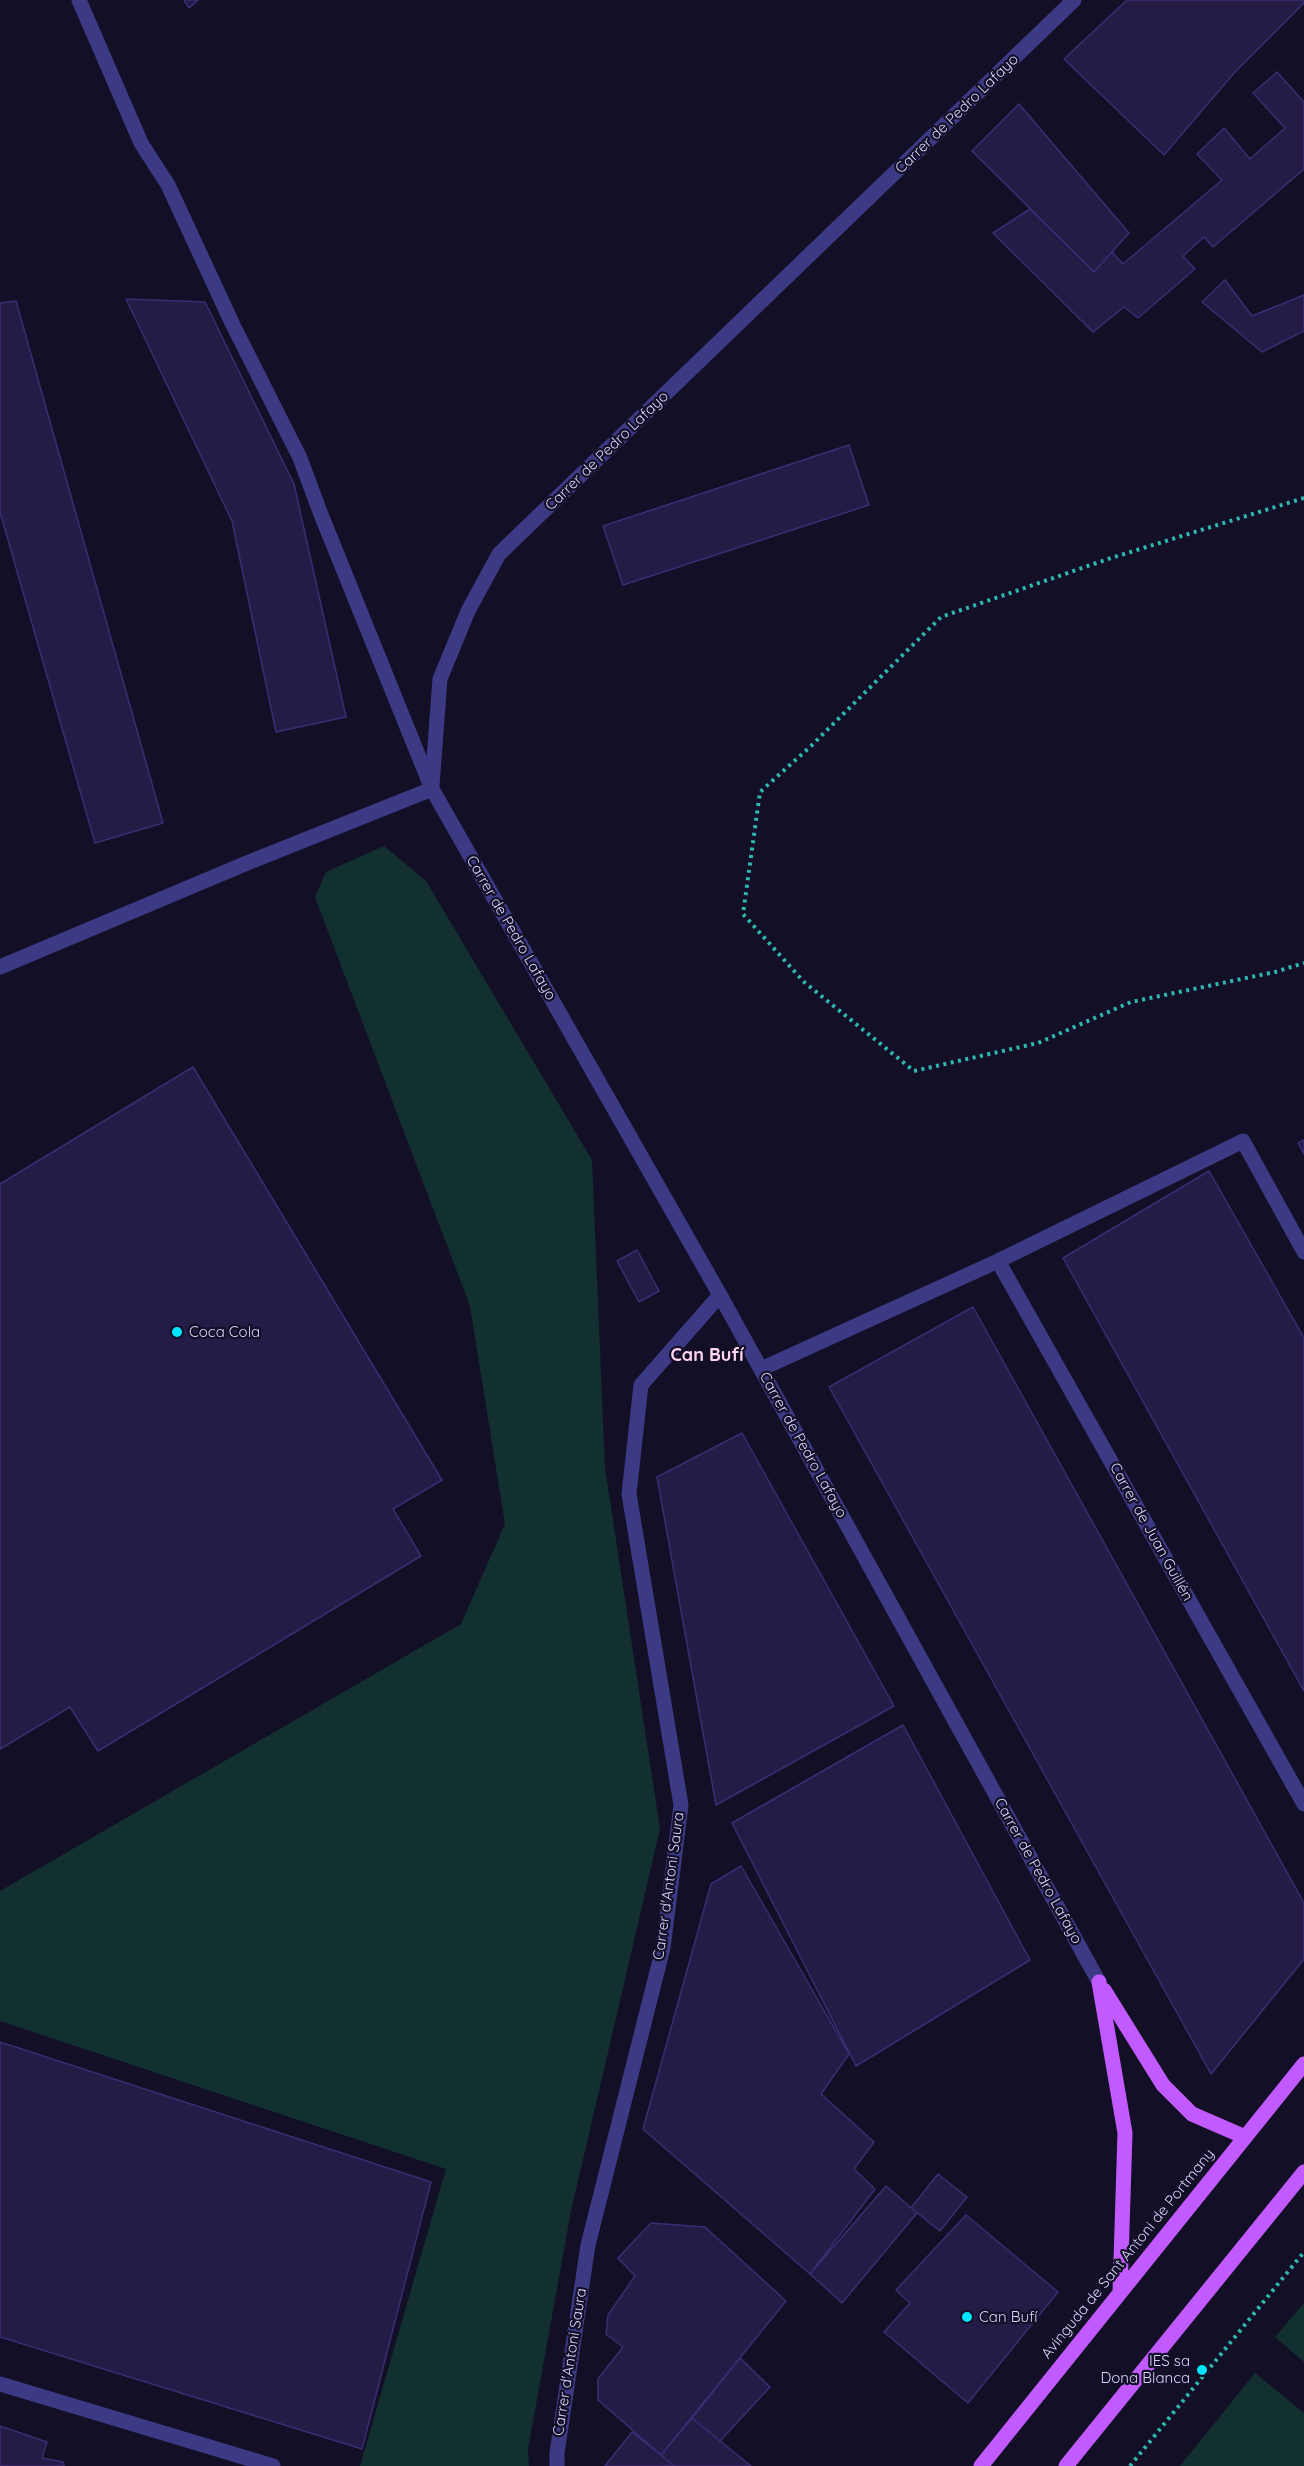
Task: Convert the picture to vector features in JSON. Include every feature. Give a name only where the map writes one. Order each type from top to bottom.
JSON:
[{"type":"main road","points":[[1099,1982],[1163,2085],[1192,2114],[1245,2138]]},
{"type":"main road","points":[[1099,1982],[1125,2133],[1120,2292]]},
{"type":"main road","name":"Avinguda de Sant Antoni de Portmany","points":[[981,2466],[1304,2064]]},
{"type":"main road","points":[[1066,2466],[1304,2172]]},
{"type":"street","points":[[0,967],[247,863],[432,789],[300,458],[233,325],[168,185],[141,143],[79,0]]},
{"type":"street","name":"Carrer de Pedro Lafayo","points":[[1074,0],[499,554],[468,611],[440,679],[432,789],[720,1295],[1099,1982]]},
{"type":"street","points":[[761,1369],[998,1261],[1243,1141],[1304,1252]]},
{"type":"street","name":"Carrer de Juan Guillén","points":[[998,1261],[1304,1804]]},
{"type":"street","name":"Carrer d'Antoni Saura","points":[[557,2466],[556,2453],[588,2245],[663,1948],[681,1805],[629,1494],[640,1385],[720,1295]]},
{"type":"street","points":[[0,2384],[273,2466]]},
{"type":"path","points":[[1304,498],[1108,559],[941,617],[811,746],[760,792],[743,914],[804,982],[914,1071],[1038,1043],[1131,1002],[1275,972],[1304,963]]},
{"type":"path","points":[[1130,2466],[1304,2252]]},
{"type":"green space","points":[[384,846],[426,881],[592,1160],[605,1468],[660,1829],[571,2211],[528,2449],[529,2466],[360,2466],[446,2169],[0,2021],[0,1891],[461,1624],[505,1524],[470,1306],[315,897],[326,872]]},
{"type":"green space","points":[[1304,2303],[1304,2362],[1275,2337]]},
{"type":"green space","points":[[1255,2373],[1304,2413],[1304,2466],[1180,2466]]},
{"type":"building","points":[[184,0],[198,0],[189,8]]},
{"type":"building","points":[[1127,0],[1304,0],[1304,3],[1235,72],[1164,155],[1064,59]]},
{"type":"building","points":[[1277,72],[1304,102],[1304,169],[1213,247],[1204,237],[1183,256],[1195,269],[1138,318],[1124,307],[1093,332],[993,233],[1030,209],[1094,272],[1112,252],[1123,264],[1222,180],[1197,154],[1224,128],[1250,159],[1285,128],[1253,93]]},
{"type":"building","points":[[1019,104],[1129,233],[1094,272],[972,151]]},
{"type":"building","points":[[1225,280],[1252,316],[1304,295],[1304,331],[1262,352],[1202,302]]},
{"type":"building","points":[[126,299],[205,302],[294,484],[346,717],[276,732],[232,521]]},
{"type":"building","points":[[16,301],[163,823],[95,843],[0,512],[0,303]]},
{"type":"building","points":[[849,445],[869,505],[623,585],[603,526]]},
{"type":"building","name":"Coca Cola","points":[[193,1067],[442,1480],[393,1509],[421,1556],[98,1751],[70,1707],[0,1749],[0,1184]]},
{"type":"building","points":[[1304,1140],[1304,1154],[1298,1143]]},
{"type":"building","points":[[1209,1171],[1304,1338],[1304,1691],[1063,1258]]},
{"type":"building","points":[[637,1250],[659,1291],[639,1302],[617,1261]]},
{"type":"building","points":[[973,1307],[1304,1903],[1304,1959],[1211,2074],[829,1387]]},
{"type":"building","points":[[742,1433],[894,1706],[716,1805],[657,1477]]},
{"type":"building","points":[[903,1725],[1030,1960],[856,2066],[732,1823]]},
{"type":"building","points":[[741,1866],[849,2054],[821,2094],[874,2142],[854,2169],[875,2189],[810,2274],[643,2129],[711,1884]]},
{"type":"building","points":[[0,2042],[431,2182],[362,2449],[0,2337]]},
{"type":"building","points":[[938,2174],[967,2197],[940,2231],[911,2208]]},
{"type":"building","points":[[886,2186],[917,2213],[842,2303],[810,2274]]},
{"type":"building","name":"Can Bufí","points":[[966,2215],[1058,2292],[968,2403],[884,2332],[910,2303],[896,2290]]},
{"type":"building","points":[[651,2223],[705,2227],[786,2301],[661,2455],[598,2400],[598,2379],[623,2347],[606,2334],[608,2315],[635,2276],[618,2258]]},
{"type":"building","points":[[740,2358],[770,2387],[720,2441],[692,2418]]},
{"type":"building","points":[[692,2418],[751,2466],[674,2466],[661,2455]]},
{"type":"building","points":[[0,2426],[47,2442],[42,2458],[63,2462],[64,2466],[0,2466]]},
{"type":"building","points":[[632,2432],[661,2455],[674,2466],[605,2466]]},
{"type":"place","name":"Coca Cola","points":[[177,1332]]},
{"type":"place","name":"Can Bufí","points":[[967,2317]]},
{"type":"place","name":"IES sa Dona Blanca","points":[[1202,2370]]},
{"type":"district","name":"Can Bufí","points":[[707,1356]]}]
